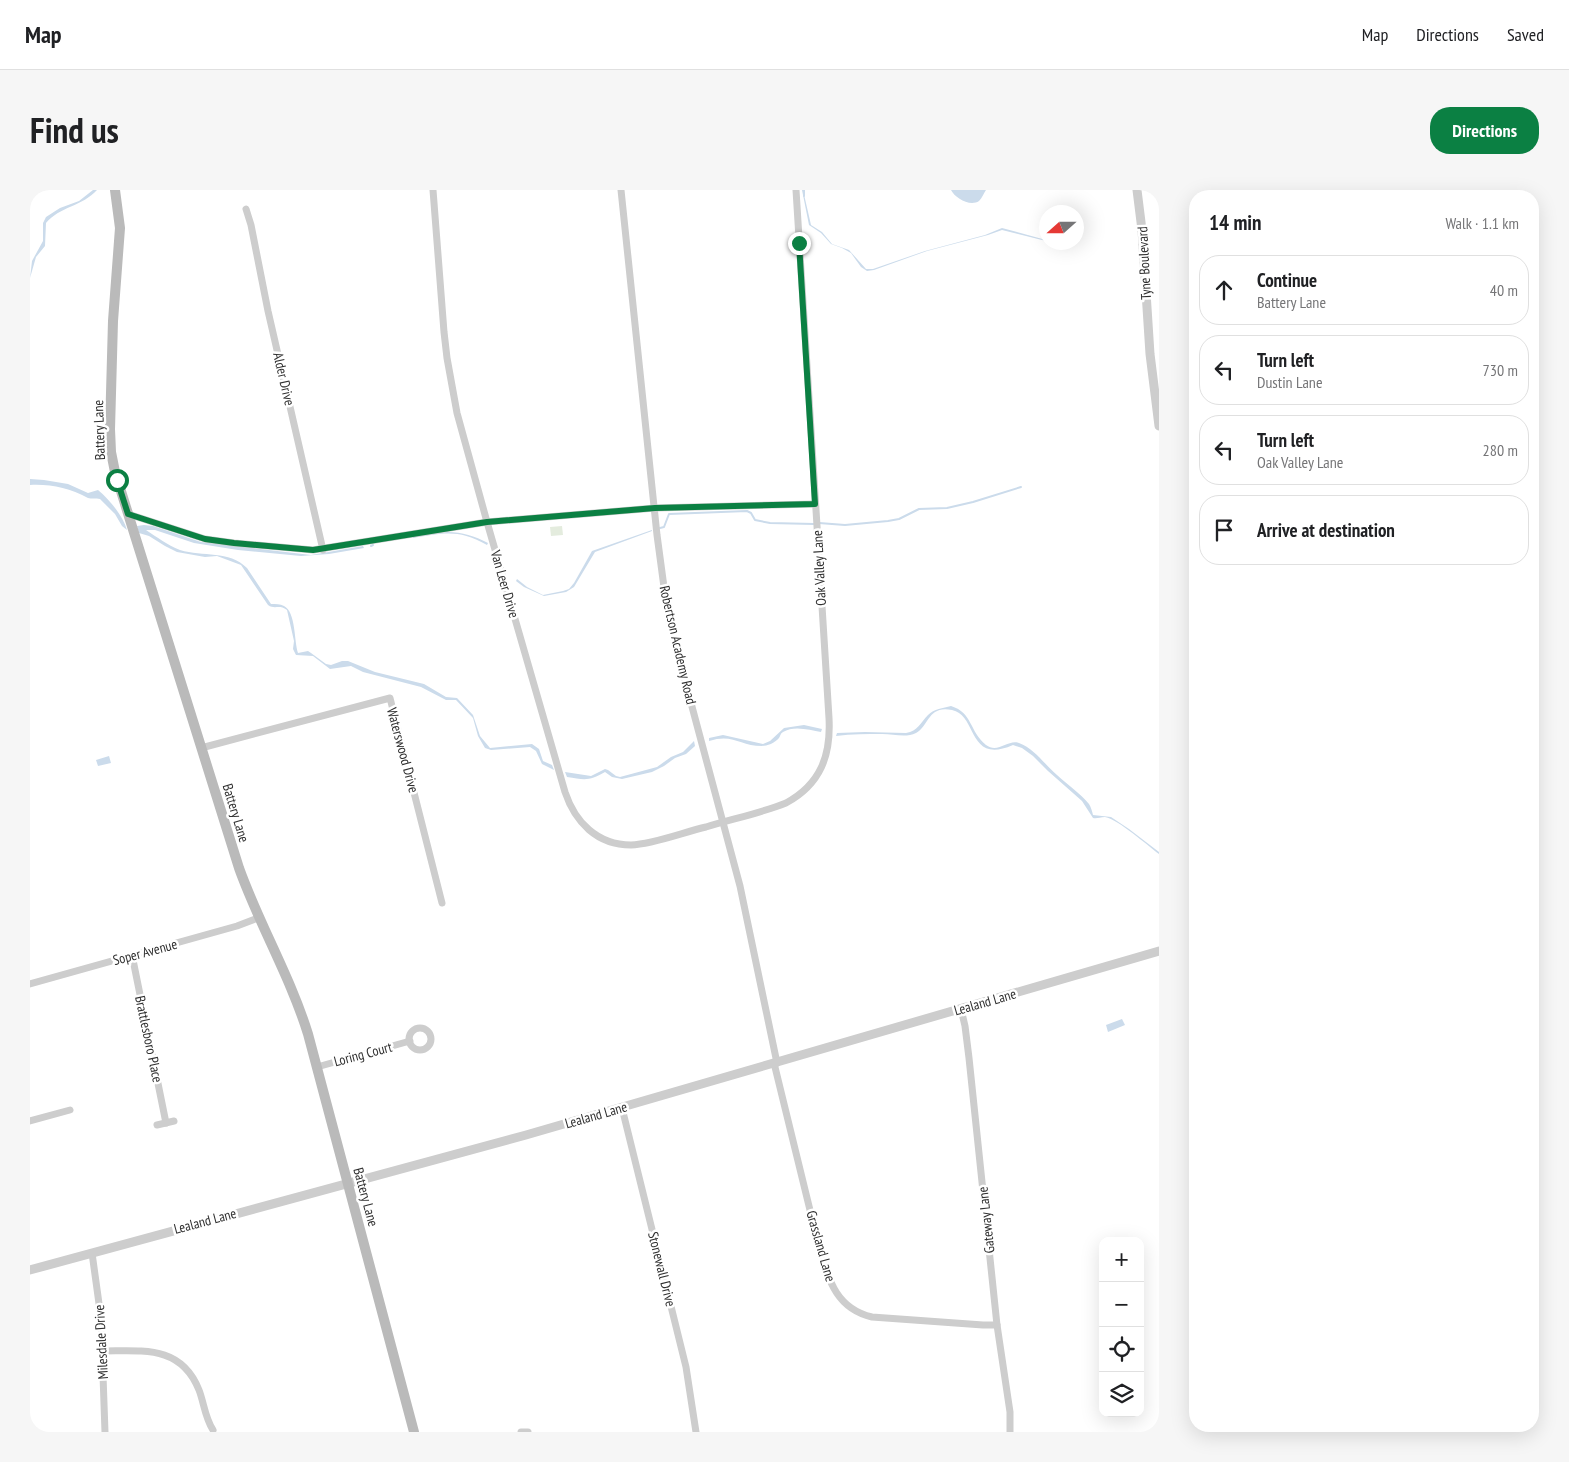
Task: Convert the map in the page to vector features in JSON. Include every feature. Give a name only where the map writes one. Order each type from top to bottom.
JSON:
[{"type":"main road","name":"Battery Lane","points":[[115,190],[120,228],[113,321],[110,438],[114,467],[236,860],[258,918],[295,994],[308,1034],[414,1432]]},
{"type":"street","name":"Van Leer Drive","points":[[433,190],[447,358],[461,429],[565,792],[577,818],[588,830],[602,838],[619,844],[630,845],[653,841],[723,822]]},
{"type":"street","name":"Robertson Academy Road","points":[[621,190],[662,575],[672,635],[740,886],[776,1063]]},
{"type":"street","name":"Oak Valley Lane","points":[[723,822],[776,807],[793,800],[815,779],[827,753],[829,728],[796,190]]},
{"type":"street","name":"Tyne Boulevard","points":[[1138,190],[1150,354],[1159,426]]},
{"type":"street","name":"Alder Drive","points":[[246,209],[252,225],[268,311],[323,550]]},
{"type":"street","points":[[128,514],[205,539],[278,548],[323,550],[487,522],[655,508],[815,504]]},
{"type":"street","name":"Waterswood Drive","points":[[201,748],[390,698],[442,903]]},
{"type":"street","name":"Soper Avenue","points":[[30,984],[237,926],[258,918]]},
{"type":"street","name":"Lealand Lane","points":[[30,1270],[622,1108],[1159,951]]},
{"type":"street","name":"Brattlesboro Place","points":[[132,956],[170,1122],[157,1125]]},
{"type":"street","name":"Gateway Lane","points":[[961,1009],[968,1050],[997,1325],[1008,1396],[1010,1432]]},
{"type":"street","name":"Loring Court","points":[[317,1067],[410,1041]]},
{"type":"street","name":"Grassland Lane","points":[[776,1063],[820,1251],[829,1279],[840,1297],[857,1312],[872,1317],[997,1325]]},
{"type":"street","name":"Stonewall Drive","points":[[622,1108],[686,1367],[696,1432]]},
{"type":"street","points":[[30,1122],[70,1110]]},
{"type":"street","name":"Milesdale Drive","points":[[92,1253],[99,1295],[103,1351],[105,1432]]},
{"type":"street","points":[[103,1351],[158,1352],[180,1362],[188,1370],[196,1385],[213,1430]]},
{"type":"street","points":[[521,1432],[528,1432]]},
{"type":"shaded area","points":[[562,526],[563,535],[551,536],[550,527]]},
{"type":"water","points":[[93,190],[97,190],[85,200],[57,213],[46,223],[45,246],[36,257],[30,278],[32,261],[43,241],[43,223],[46,217],[60,208],[79,201]]},
{"type":"water","points":[[802,190],[811,225],[822,232],[832,244],[849,250],[866,269],[873,269],[925,251],[985,235],[1002,228],[1039,239],[1002,230],[988,235],[927,251],[874,270],[867,271],[861,267],[851,253],[831,244],[821,233],[809,225]]},
{"type":"water","points":[[951,190],[986,190],[979,201],[971,203],[959,199]]},
{"type":"water","points":[[30,479],[68,484],[88,493],[98,490],[116,508],[127,530],[100,499],[88,498],[60,487],[30,485]]},
{"type":"water","points":[[137,526],[153,526],[201,542],[311,555],[363,546],[364,548],[329,554],[301,556],[238,550],[194,543],[155,530],[146,530],[180,550],[224,556],[240,562],[247,568],[271,604],[281,605],[288,609],[293,620],[298,653],[308,651],[326,664],[331,665],[348,661],[375,672],[424,684],[446,697],[457,698],[473,715],[480,736],[490,748],[532,744],[539,749],[543,761],[552,765],[554,770],[542,764],[536,751],[530,747],[491,750],[485,748],[478,736],[473,718],[456,700],[446,700],[421,687],[363,672],[351,666],[330,669],[313,656],[296,655],[293,649],[294,641],[287,610],[282,607],[268,605],[241,565],[217,556],[205,557],[177,552],[149,536],[139,533]]},
{"type":"water","points":[[652,530],[595,552],[574,587],[566,592],[544,596],[524,587],[516,581],[517,579],[527,587],[543,595],[569,589],[592,551]]},
{"type":"water","points":[[447,532],[468,535],[488,543],[487,545],[459,534],[413,538]]},
{"type":"water","points":[[951,706],[963,713],[976,734],[986,745],[995,748],[1015,742],[1025,746],[1035,753],[1090,805],[1093,815],[1111,817],[1129,829],[1159,852],[1159,854],[1133,833],[1111,819],[1105,817],[1093,818],[1082,801],[1022,748],[1013,745],[998,749],[988,749],[980,744],[966,720],[952,710],[938,710],[933,713],[920,730],[904,736],[865,734],[836,736],[837,733],[910,732],[916,729],[930,713],[939,709]]},
{"type":"water","points":[[804,725],[822,729],[821,732],[802,729],[787,730],[771,744],[764,746],[724,738],[709,741],[709,738],[723,735],[763,744],[770,741],[784,728]]},
{"type":"water","points":[[694,741],[695,746],[686,754],[675,758],[652,772],[622,779],[612,777],[605,772],[595,777],[583,779],[567,777],[565,772],[591,776],[605,769],[620,777],[657,767],[671,757],[683,752]]},
{"type":"water","points":[[109,756],[111,763],[98,766],[96,760]]},
{"type":"water","points":[[1122,1019],[1125,1025],[1108,1032],[1106,1025]]},
{"type":"waterway","points":[[804,190],[804,196]]},
{"type":"waterway","points":[[819,523],[845,525],[888,521],[899,519],[919,509],[947,508],[1021,487]]},
{"type":"waterway","points":[[660,528],[664,527],[669,514],[747,511],[751,513],[755,520],[770,523],[814,524]]},
{"type":"route","points":[[117,480],[128,514],[205,539],[278,548],[313,550],[323,550],[487,522],[655,508],[815,504],[799,243]]}]
